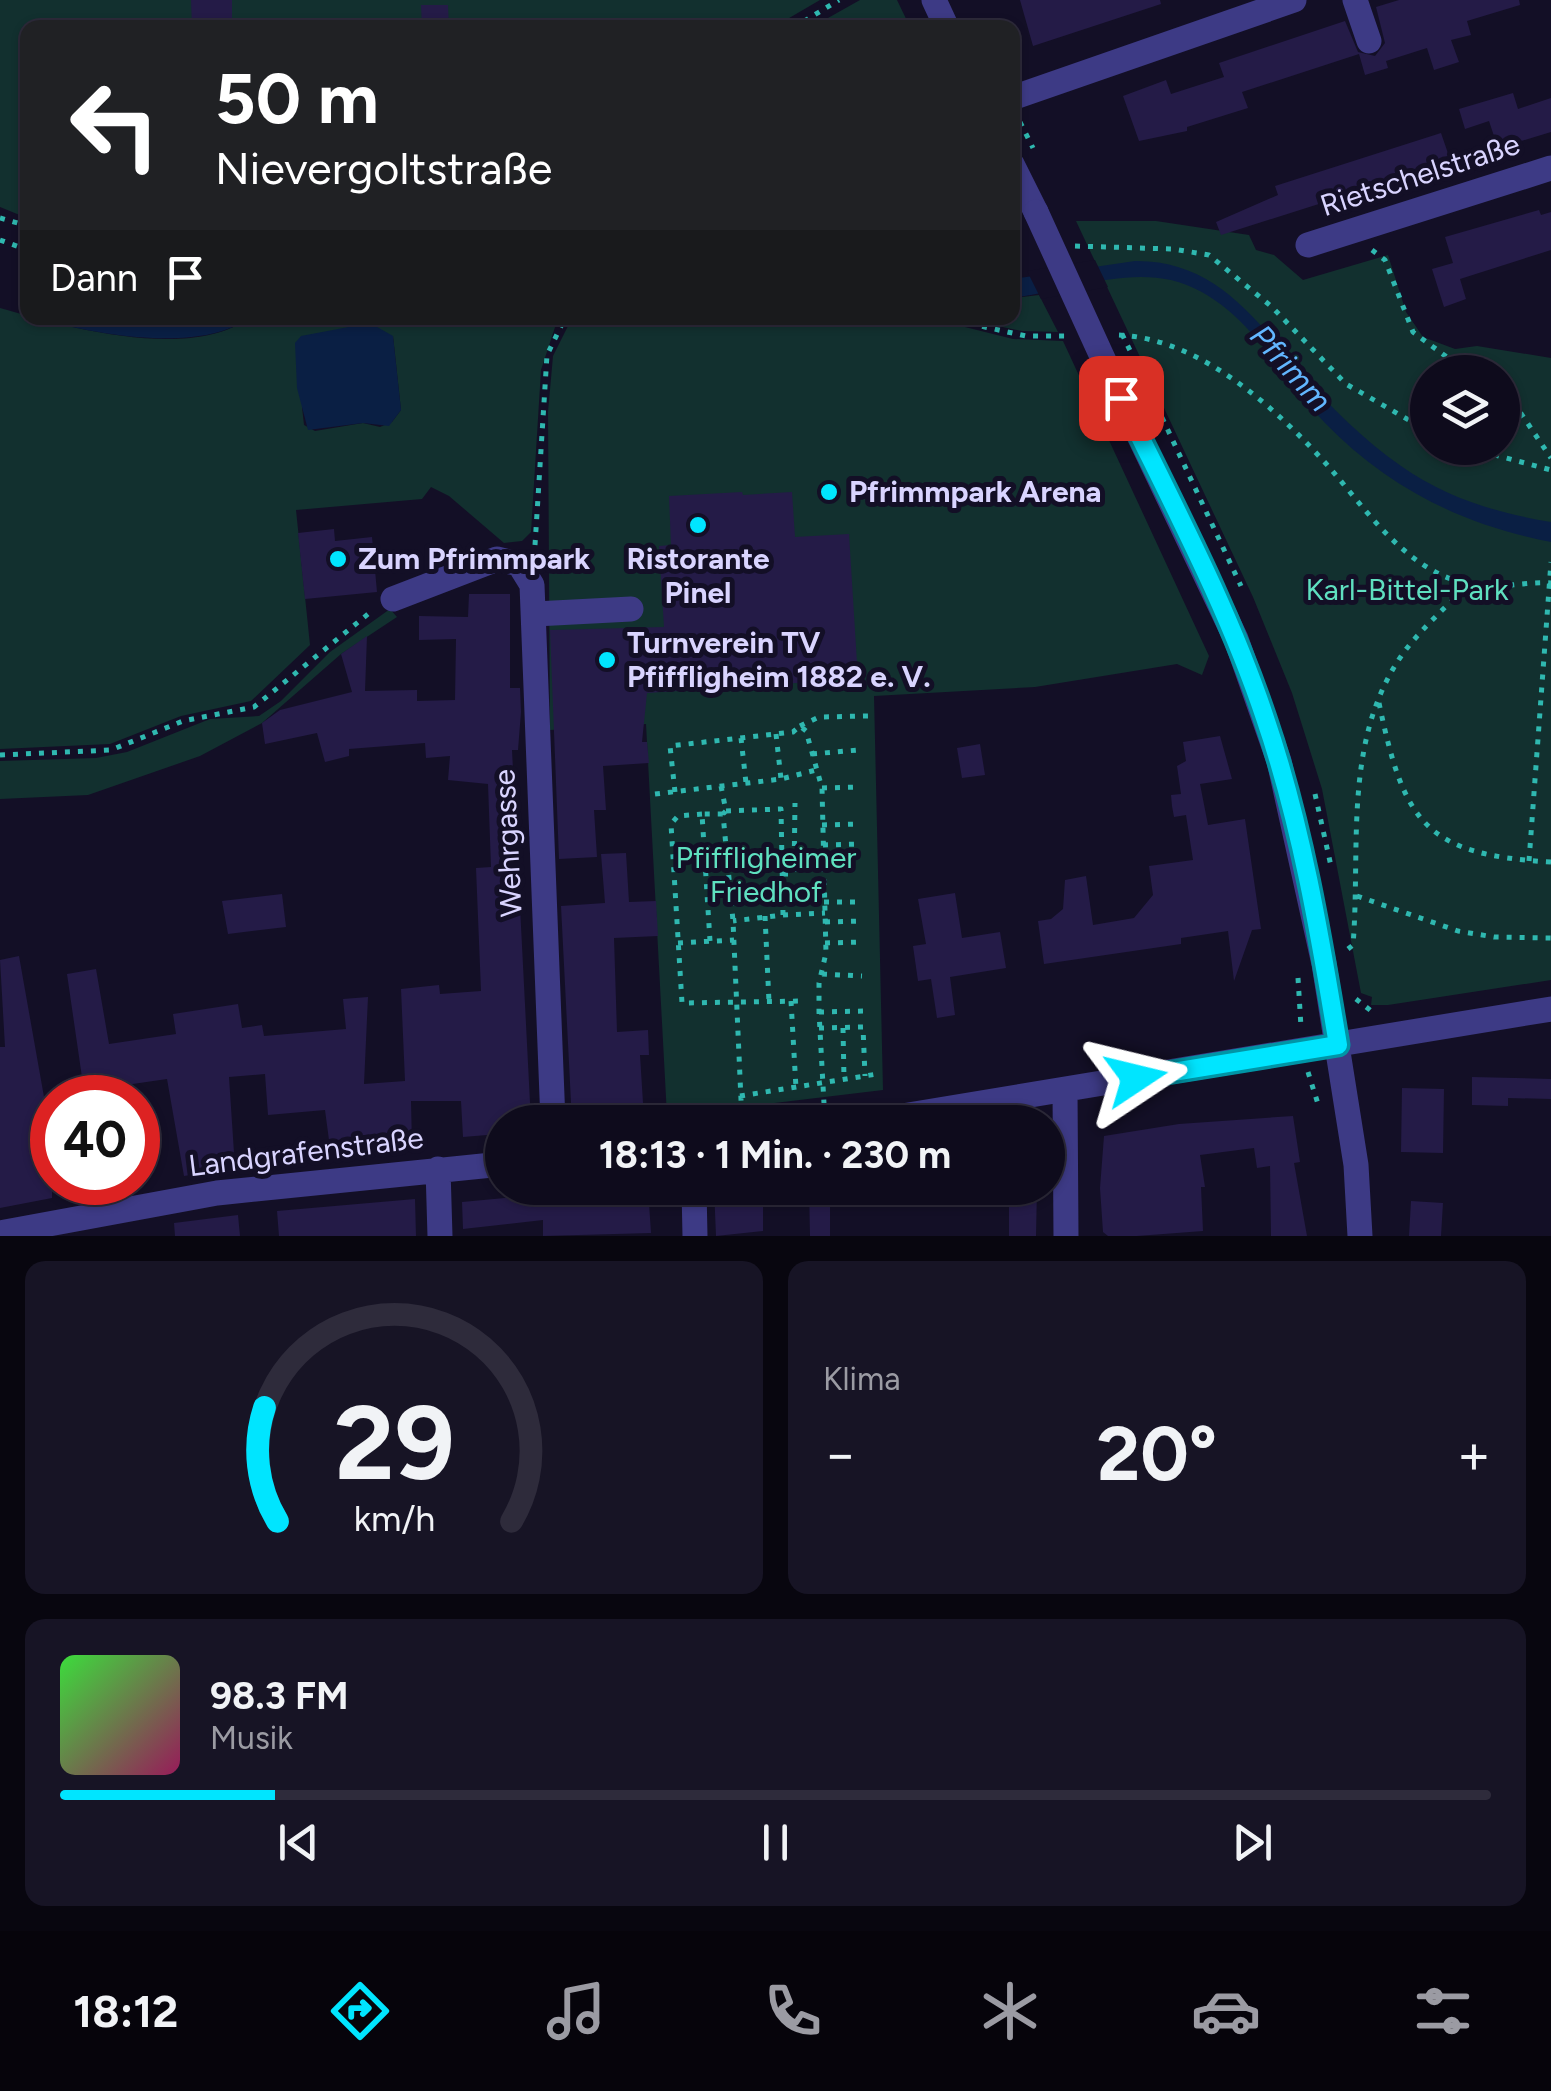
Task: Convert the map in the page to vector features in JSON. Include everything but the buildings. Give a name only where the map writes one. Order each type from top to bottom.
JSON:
[{"type":"street","points":[[1020,95],[1294,0]]},
{"type":"street","points":[[1355,0],[1369,41]]},
{"type":"street","name":"Rietschelstraße","points":[[1308,245],[1551,168]]},
{"type":"street","points":[[1020,180],[1200,560],[1264,714],[1301,848],[1338,1045],[1357,1176],[1360,1236]]},
{"type":"street","points":[[393,599],[496,560],[519,564]]},
{"type":"street","name":"Wehrgasse","points":[[519,564],[532,585],[535,614],[552,1105]]},
{"type":"street","points":[[535,614],[631,608]]},
{"type":"street","points":[[972,1105],[1551,1008]]},
{"type":"street","points":[[1065,1090],[1066,1236]]},
{"type":"street","name":"Landgrafenstraße","points":[[0,1233],[217,1193],[485,1165]]},
{"type":"street","points":[[438,1169],[440,1236]]},
{"type":"street","points":[[694,1205],[695,1236]]},
{"type":"path","points":[[806,20],[839,0]]},
{"type":"path","points":[[1350,232],[1384,260],[1412,332],[1444,355]]},
{"type":"path","points":[[1088,246],[1209,255],[1272,307],[1346,384],[1410,421]]},
{"type":"path","points":[[519,564],[530,554],[538,533],[547,355],[562,325]]},
{"type":"path","points":[[976,325],[1026,336],[1060,337]]},
{"type":"path","points":[[1130,336],[1210,365],[1240,385],[1299,436],[1398,546],[1468,585],[1550,583]]},
{"type":"path","points":[[1520,412],[1551,458]]},
{"type":"path","points":[[1520,462],[1551,470]]},
{"type":"path","points":[[1529,861],[1551,562]]},
{"type":"path","points":[[1344,953],[1352,945],[1359,777],[1367,731],[1404,651],[1468,585]]},
{"type":"path","points":[[0,755],[112,750],[183,721],[254,707],[393,599]]},
{"type":"path","points":[[1379,701],[1402,784],[1427,829],[1457,847],[1551,862]]},
{"type":"path","points":[[675,792],[670,746],[793,732],[819,717],[868,716]]},
{"type":"path","points":[[800,726],[822,788],[826,943],[819,1012],[822,1105]]},
{"type":"path","points":[[776,734],[781,779]]},
{"type":"path","points":[[741,738],[746,784]]},
{"type":"path","points":[[812,754],[858,750]]},
{"type":"path","points":[[655,794],[781,779],[816,770]]},
{"type":"path","points":[[721,786],[733,920],[741,1105]]},
{"type":"path","points":[[822,788],[859,787]]},
{"type":"path","points":[[782,874],[794,874],[794,803]]},
{"type":"path","points":[[783,915],[781,809],[678,816],[671,824],[682,1004],[803,1001]]},
{"type":"path","points":[[702,814],[710,941]]},
{"type":"path","points":[[822,825],[860,824]]},
{"type":"path","points":[[823,845],[861,844]]},
{"type":"path","points":[[823,866],[861,864]]},
{"type":"path","points":[[1356,896],[1458,931],[1494,937],[1551,938]]},
{"type":"path","points":[[824,902],[861,902]]},
{"type":"path","points":[[733,920],[825,913]]},
{"type":"path","points":[[764,916],[769,1002]]},
{"type":"path","points":[[824,922],[861,921]]},
{"type":"path","points":[[678,943],[734,940]]},
{"type":"path","points":[[826,943],[862,942]]},
{"type":"path","points":[[822,974],[862,976]]},
{"type":"path","points":[[1298,974],[1300,1023]]},
{"type":"path","points":[[791,1002],[796,1089]]},
{"type":"path","points":[[819,1012],[866,1011]]},
{"type":"path","points":[[819,1028],[862,1028],[865,1076]]},
{"type":"path","points":[[843,1028],[844,1079]]},
{"type":"path","points":[[740,1096],[877,1074]]},
{"type":"path","points":[[1310,1085],[1320,1115]]},
{"type":"green space","points":[[0,0],[820,0],[786,20],[20,20],[20,215],[0,207]]},
{"type":"green space","points":[[860,0],[897,0],[907,20],[824,20]]},
{"type":"green space","name":"Karl-Bittel-Park","points":[[1076,221],[1156,221],[1249,235],[1256,250],[1274,255],[1303,280],[1388,255],[1406,312],[1423,337],[1455,349],[1477,346],[1551,358],[1551,980],[1371,1005],[1372,997],[1361,993],[1322,789],[1292,693],[1253,597]]},
{"type":"green space","points":[[1039,295],[1058,332],[993,325],[1020,325],[1020,297]]},
{"type":"green space","points":[[0,308],[20,313],[20,325],[66,325],[160,339],[193,338],[235,325],[556,325],[541,370],[531,532],[522,541],[504,543],[449,496],[431,487],[422,499],[296,510],[310,645],[251,701],[181,716],[110,744],[0,749]],"holes":[[[393,336],[401,410],[392,422],[380,427],[363,423],[315,431],[304,425],[302,407]]]},
{"type":"green space","name":"Pfrimmpark Arena","points":[[568,325],[957,325],[1013,339],[1063,341],[1209,656],[1202,675],[1177,664],[1035,687],[874,696],[883,1090],[758,1105],[666,1105],[646,724],[550,730],[548,412],[553,356]]},
{"type":"green space","points":[[390,609],[397,617],[341,654],[262,723],[200,756],[88,795],[0,799],[0,761],[96,758],[127,752],[210,719],[259,716],[281,701],[330,652]]},
{"type":"water","name":"Pfrimm","points":[[1135,261],[1163,263],[1210,281],[1249,312],[1323,397],[1387,456],[1454,495],[1492,509],[1551,522],[1551,542],[1457,514],[1375,467],[1325,423],[1239,320],[1196,289],[1171,280],[1132,277],[1020,297],[1020,278]]},
{"type":"water","points":[[64,325],[235,325],[202,336],[173,338]]},
{"type":"water","points":[[374,325],[393,336],[401,410],[389,426],[363,423],[308,430],[297,388],[295,343],[301,336]]},
{"type":"pier","points":[[1095,260],[1108,287],[1041,299],[1027,271]]},
{"type":"place","name":"Pfrimmpark Arena","points":[[829,492]]},
{"type":"place","name":"Ristorante Pinel","points":[[698,525]]},
{"type":"place","name":"Zum Pfrimmpark","points":[[338,559]]},
{"type":"place","name":"Turnverein TV Pfiffligheim 1882 e. V.","points":[[607,660]]},
{"type":"route","points":[[1121,398],[1200,560],[1264,714],[1301,848],[1338,1045],[1136,1078]]},
{"type":"park label","name":"Pfiffligheimer Friedhof","points":[[766,875]]}]
